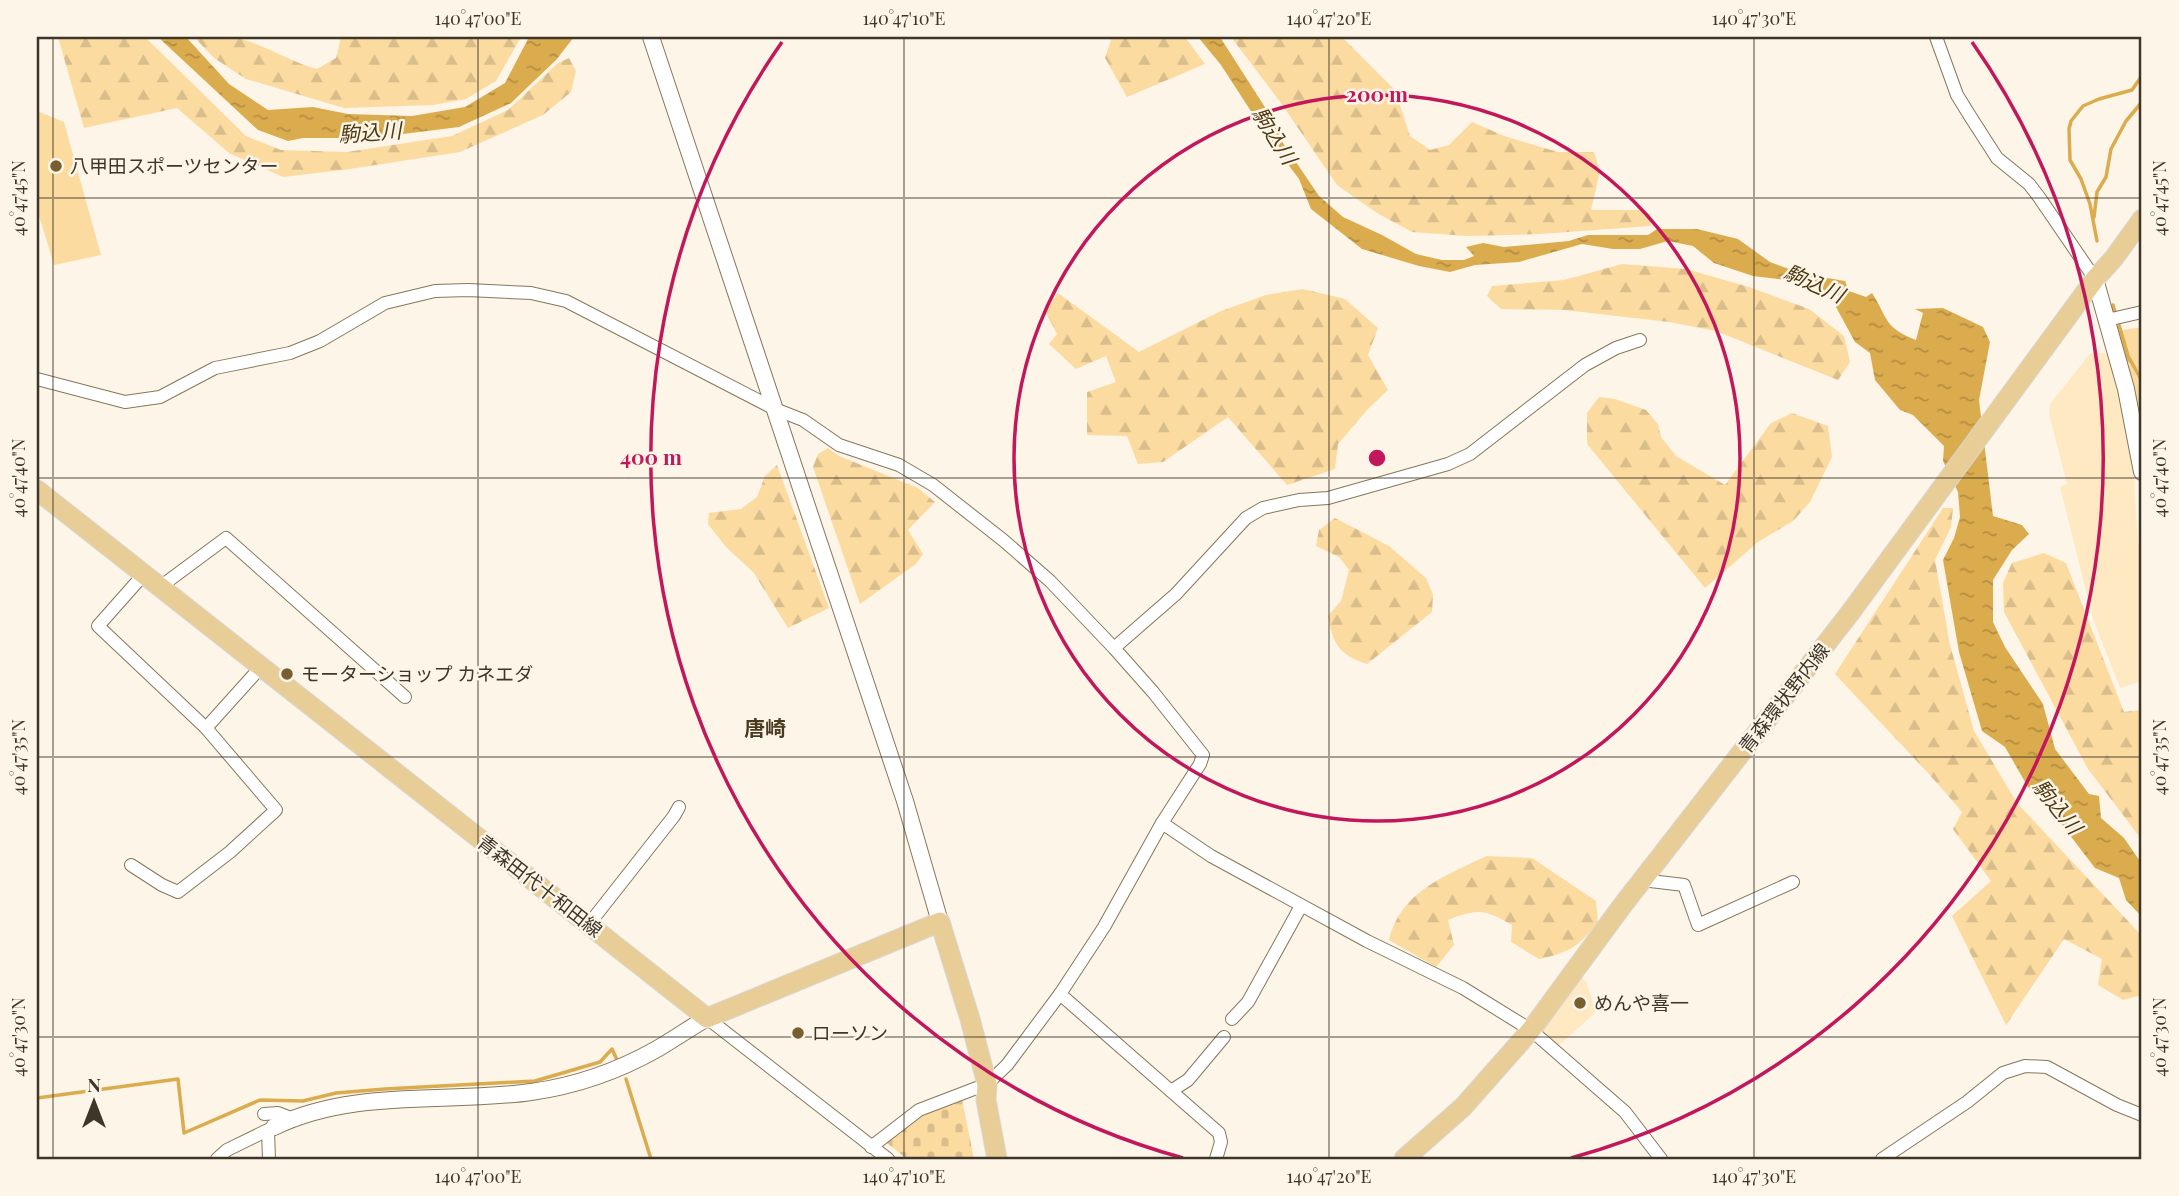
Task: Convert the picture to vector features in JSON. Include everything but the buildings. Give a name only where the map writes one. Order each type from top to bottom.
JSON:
[{"type":"main road","name":"青森環状野内線","points":[[1404,1159],[1462,1107],[1531,1030],[1642,880],[1850,613],[2142,219]]},
{"type":"main road","name":"青森田代十和田線","points":[[37,491],[707,1018]]},
{"type":"main road","points":[[707,1018],[940,922],[988,1088],[994,1098],[1007,1159]]},
{"type":"main road","points":[[988,1088],[986,1100],[997,1159]]},
{"type":"street","points":[[651,37],[905,801],[940,922]]},
{"type":"street","points":[[1936,37],[1957,95],[1997,158],[2029,184],[2095,279],[2126,388],[2142,472]]},
{"type":"street","points":[[37,379],[125,402],[160,397],[215,368],[290,353],[320,341],[385,303],[435,291],[531,293],[566,301],[775,409],[803,420],[839,444],[898,465],[933,485],[1050,581],[1153,692],[1203,755],[1104,927],[1060,995],[988,1088],[925,1107],[871,1147]]},
{"type":"street","points":[[2107,320],[2142,312]]},
{"type":"street","points":[[1114,648],[1176,594],[1247,518],[1255,513],[1264,508],[1299,500],[1328,498],[1459,459],[1470,454],[1584,365],[1616,348],[1640,340]]},
{"type":"street","points":[[131,865],[178,892],[230,852],[276,810],[206,728],[98,626],[152,581],[226,538],[405,696]]},
{"type":"street","points":[[206,728],[260,668]]},
{"type":"street","points":[[589,924],[674,816],[678,807]]},
{"type":"street","points":[[1162,823],[1211,856],[1380,948],[1463,988],[1531,1030],[1625,1111],[1661,1159]]},
{"type":"street","points":[[1642,880],[1684,885],[1698,925],[1793,882]]},
{"type":"street","points":[[1232,1019],[1248,1002],[1301,906]]},
{"type":"street","points":[[1060,995],[1219,1133],[1221,1142],[1216,1159]]},
{"type":"street","points":[[217,1159],[269,1124],[341,1105],[494,1096],[564,1086],[630,1063],[707,1018],[888,1159]]},
{"type":"street","points":[[1171,1091],[1188,1080],[1224,1037]]},
{"type":"street","points":[[1882,1159],[1967,1102],[2003,1073],[2025,1066],[2047,1067],[2117,1105],[2142,1115]]},
{"type":"street","points":[[269,1124],[269,1159]]},
{"type":"shaded area","points":[[2090,354],[2109,354],[2132,450],[2138,543],[2142,561],[2142,681],[2120,688],[2093,619],[2060,487],[2067,484],[2049,414],[2050,404]]},
{"type":"shaded area","points":[[1579,977],[1586,981],[1596,1012],[1558,1046],[1539,1032]]},
{"type":"green space","points":[[58,37],[145,37],[246,136],[281,150],[347,152],[452,136],[508,110],[558,63],[569,58],[576,71],[571,92],[543,115],[460,152],[283,177],[229,153],[177,108],[84,128]]},
{"type":"green space","points":[[194,37],[233,37],[317,69],[336,58],[341,37],[521,37],[496,81],[466,99],[433,105],[344,108],[246,79],[214,58]]},
{"type":"green space","points":[[1112,37],[1185,37],[1205,64],[1127,97],[1105,58]]},
{"type":"green space","points":[[1231,37],[1342,37],[1395,90],[1410,136],[1430,150],[1449,145],[1472,122],[1504,136],[1558,152],[1594,152],[1600,171],[1591,210],[1640,210],[1650,214],[1651,226],[1468,236],[1412,232],[1377,213],[1337,185],[1281,103]]},
{"type":"green space","name":"八甲田スポーツセンター","points":[[37,111],[64,122],[101,255],[54,265],[37,209]]},
{"type":"green space","points":[[1622,264],[1686,269],[1749,287],[1809,309],[1844,336],[1850,362],[1838,380],[1716,331],[1669,322],[1564,310],[1501,309],[1487,296],[1492,286],[1564,280]]},
{"type":"green space","points":[[1303,289],[1345,299],[1378,328],[1368,355],[1388,390],[1338,444],[1335,469],[1287,485],[1228,417],[1163,462],[1138,464],[1127,436],[1087,435],[1087,392],[1116,382],[1106,356],[1076,369],[1049,344],[1057,334],[1045,311],[1058,293],[1139,352],[1221,311],[1266,295]]},
{"type":"green space","points":[[2142,327],[2142,438],[2117,331]]},
{"type":"green space","points":[[1599,397],[1615,399],[1646,410],[1658,424],[1661,437],[1676,456],[1725,485],[1771,423],[1792,413],[1828,426],[1832,457],[1810,502],[1793,521],[1758,542],[1705,588],[1587,444],[1587,413]]},
{"type":"green space","points":[[828,448],[839,456],[918,488],[935,502],[908,530],[923,554],[916,564],[860,604],[813,467],[818,454]]},
{"type":"green space","points":[[777,465],[829,608],[788,628],[754,573],[726,547],[708,524],[709,513],[741,509],[757,497],[765,476]]},
{"type":"green space","points":[[1943,508],[1953,508],[1951,527],[1935,560],[1950,645],[1974,731],[2017,803],[2142,936],[2142,995],[2123,1000],[2098,985],[2102,959],[2064,939],[2006,1025],[1952,916],[1991,881],[1953,829],[1962,812],[1835,674]]},
{"type":"green space","points":[[1335,518],[1389,546],[1426,578],[1433,595],[1432,612],[1367,664],[1350,657],[1339,647],[1330,626],[1328,616],[1341,601],[1349,570],[1339,557],[1316,546],[1319,530]]},
{"type":"green space","points":[[2044,553],[2066,563],[2124,712],[2142,710],[2142,840],[2088,769],[2004,612],[2003,583],[2012,563]]},
{"type":"green space","points":[[1487,856],[1532,858],[1596,901],[1598,922],[1573,947],[1539,959],[1511,942],[1512,925],[1481,912],[1466,913],[1448,920],[1454,945],[1436,967],[1389,940],[1403,909],[1414,897],[1441,878]]},
{"type":"green space","points":[[962,1099],[974,1159],[907,1159],[887,1143],[924,1113]]},
{"type":"water","name":"駒込川","points":[[158,37],[186,37],[229,84],[268,110],[313,107],[348,114],[412,116],[465,107],[505,83],[528,39],[574,37],[556,60],[511,103],[459,127],[371,138],[303,138],[288,141],[258,130]]},
{"type":"water","name":"駒込川","points":[[1198,37],[1220,37],[1275,123],[1281,140],[1319,196],[1343,217],[1416,254],[1442,260],[1464,260],[1474,256],[1466,247],[1483,243],[1504,247],[1569,241],[1588,235],[1648,235],[1657,229],[1697,229],[1738,239],[1770,262],[1803,274],[1845,281],[1849,291],[1866,297],[1872,293],[1892,326],[1916,340],[1923,313],[1915,309],[1943,308],[1983,327],[1990,342],[1979,400],[1993,516],[2022,525],[2029,534],[2012,550],[1993,580],[1993,622],[2005,647],[2043,704],[2055,749],[2089,794],[2099,796],[2101,818],[2124,838],[2142,864],[2142,917],[2126,900],[2119,878],[2095,868],[2043,800],[2028,787],[2005,747],[1982,731],[1959,652],[1943,560],[1954,538],[1960,517],[1958,492],[1943,461],[1944,446],[1913,415],[1900,410],[1875,380],[1870,353],[1855,342],[1836,307],[1842,300],[1838,296],[1802,282],[1753,276],[1714,263],[1693,246],[1668,241],[1640,249],[1613,249],[1582,244],[1519,262],[1475,265],[1450,272],[1362,249],[1311,209],[1299,179],[1269,139],[1221,65]]},
{"type":"waterway","points":[[2097,241],[2090,204],[2081,179],[2070,160],[2069,129],[2071,121],[2083,106],[2132,90],[2141,77],[2142,56]]},
{"type":"waterway","points":[[2094,217],[2097,192],[2106,177],[2111,149],[2126,121],[2142,102]]},
{"type":"waterway","points":[[2113,305],[2115,312]]},
{"type":"waterway","points":[[2119,325],[2128,356],[2142,381]]},
{"type":"waterway","points":[[37,1098],[178,1079],[184,1133],[260,1100],[303,1101],[336,1093],[535,1081],[600,1062],[612,1049],[618,1062]]},
{"type":"waterway","points":[[626,1079],[651,1159]]},
{"type":"place","name":"八甲田スポーツセンター","points":[[56,166]]},
{"type":"place","name":"モーターショップ カネエダ","points":[[287,674]]},
{"type":"place","name":"めんや喜一","points":[[1580,1003]]},
{"type":"place","name":"ローソン","points":[[798,1033]]},
{"type":"district","name":"唐崎","points":[[765,729]]}]
